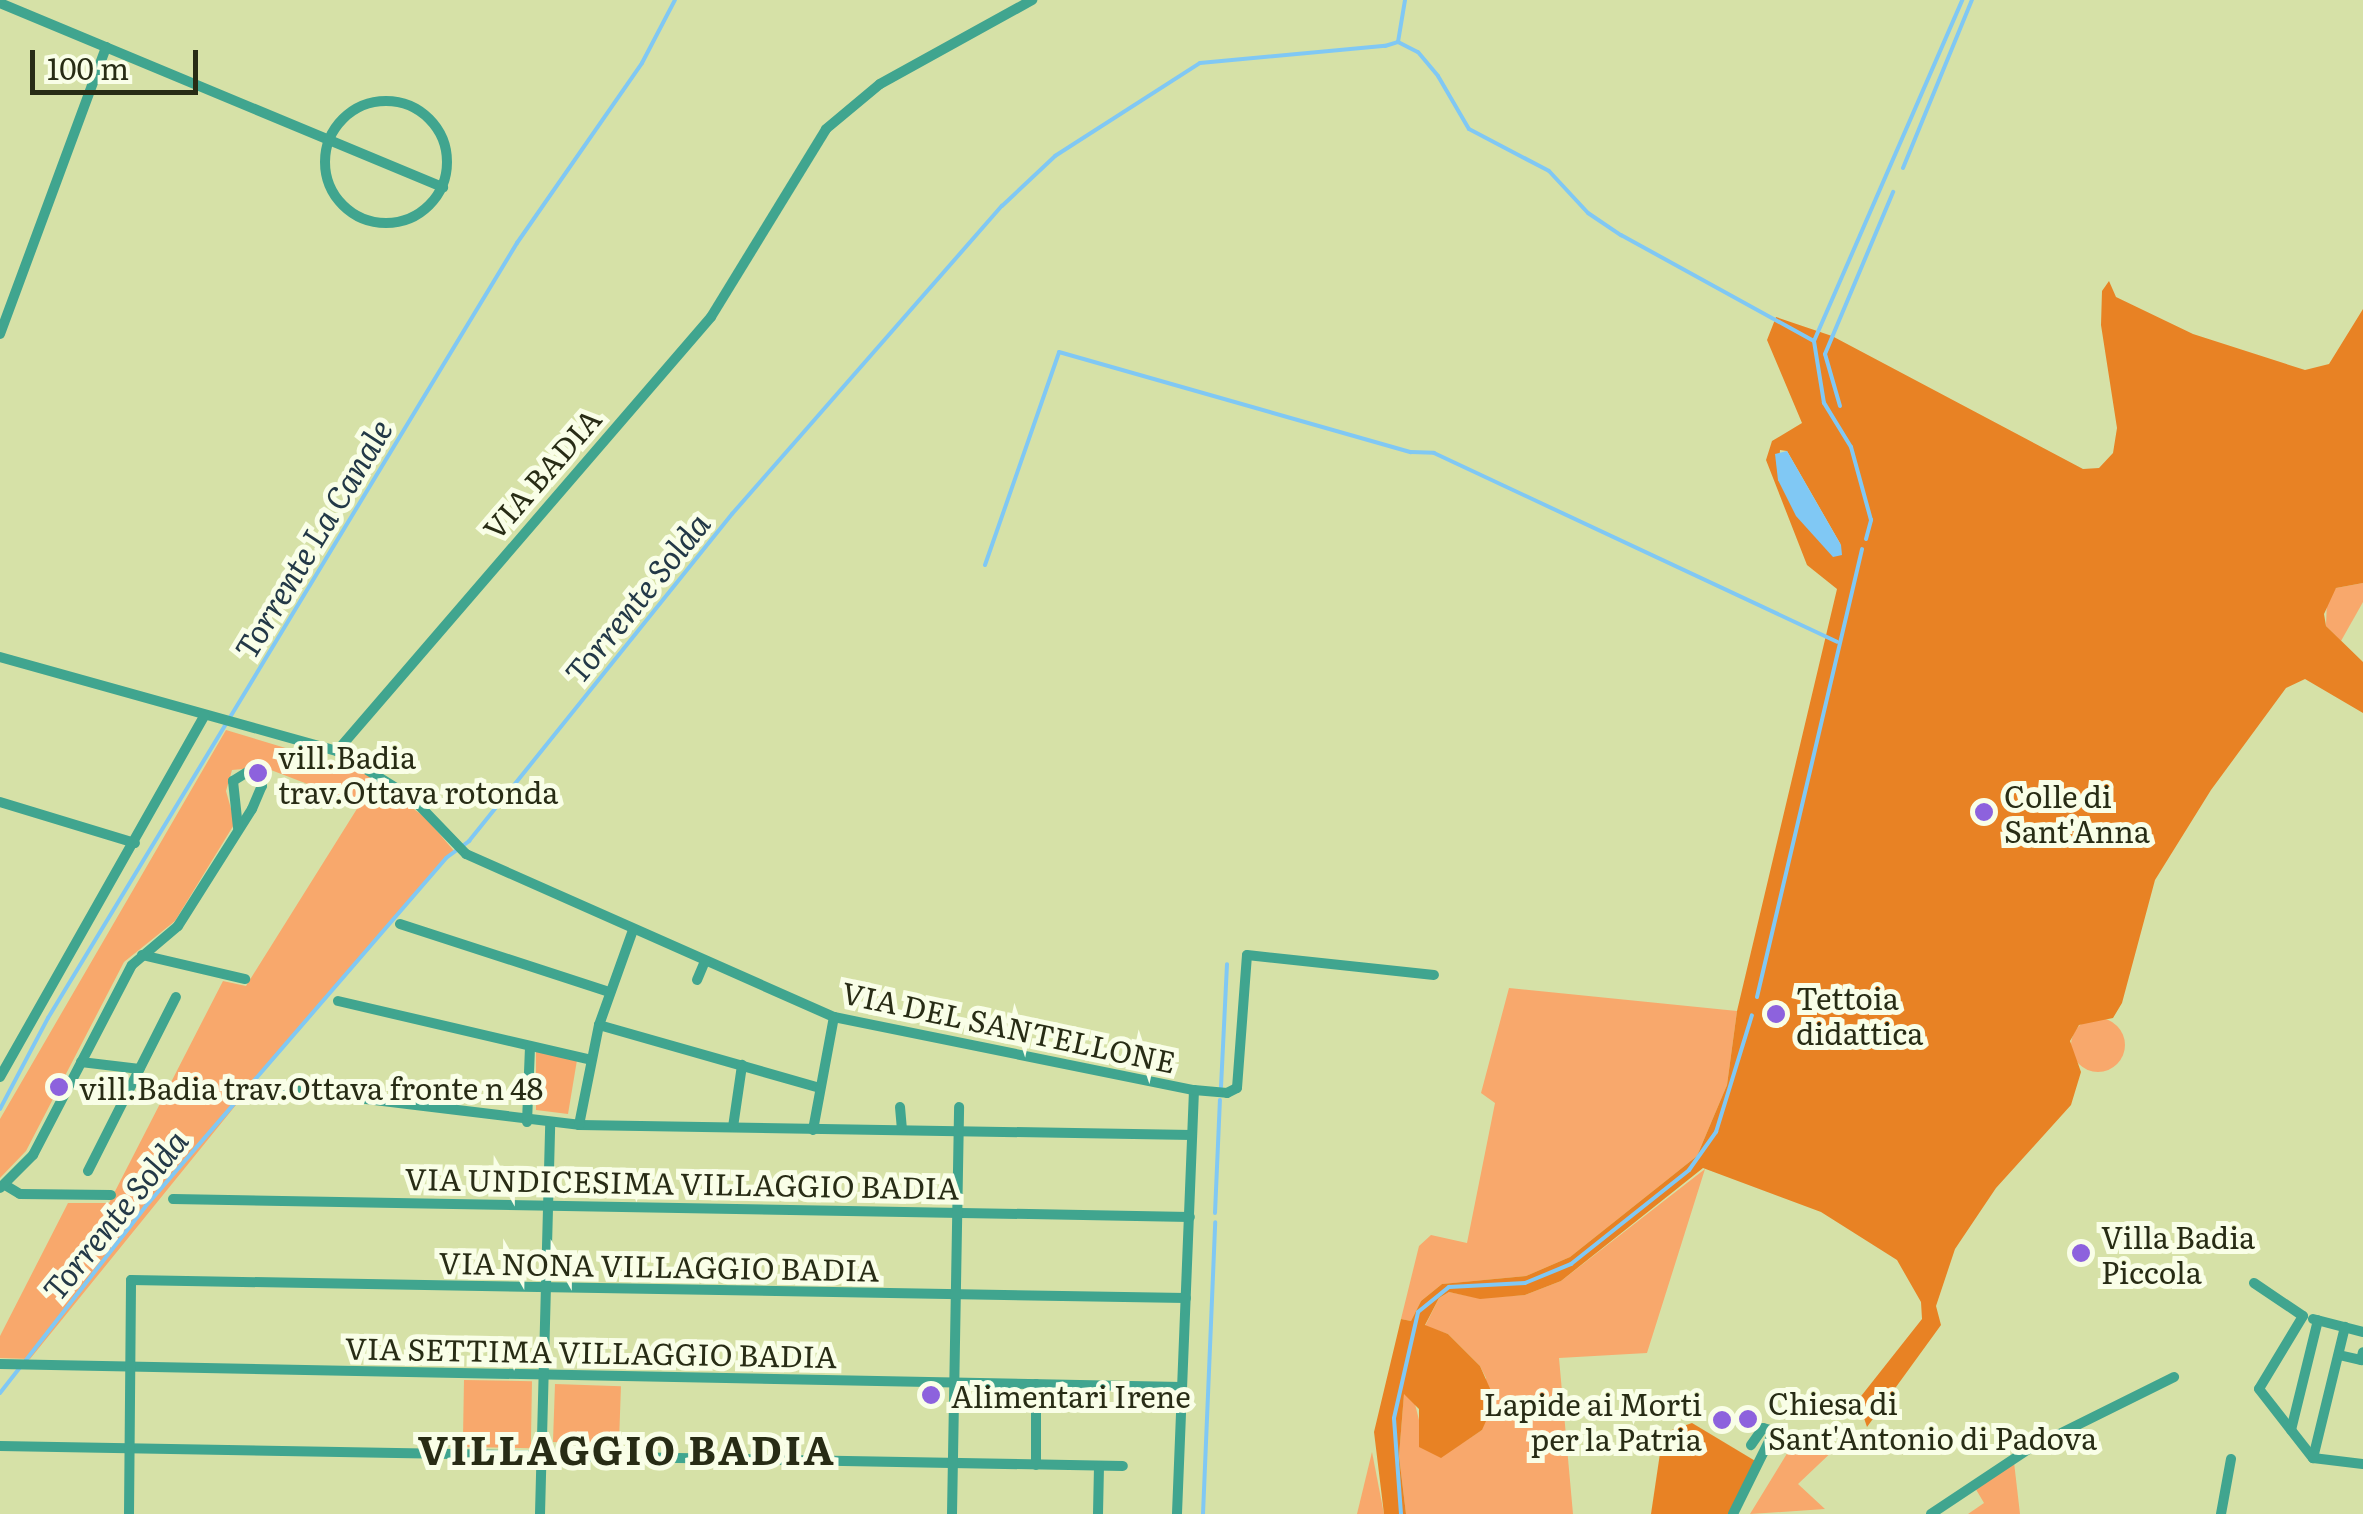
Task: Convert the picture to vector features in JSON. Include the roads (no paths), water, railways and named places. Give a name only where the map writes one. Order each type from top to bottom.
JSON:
[{"type":"street","name":"VIA BADIA","points":[[337,751],[711,317],[826,129],[880,84],[1032,0]]},
{"type":"street","points":[[0,3],[442,187]]},
{"type":"street","points":[[0,334],[106,47]]},
{"type":"street","points":[[372,102],[410,105],[440,131],[448,168],[442,187],[414,217],[372,222],[337,199],[327,180],[329,139],[339,122],[372,102]]},
{"type":"street","points":[[0,657],[230,726],[337,751]]},
{"type":"street","points":[[0,1078],[204,716]]},
{"type":"street","name":"VIA DEL SANTELLONE","points":[[337,751],[412,798],[466,854],[834,1018],[1194,1090],[1229,1093],[1237,1088],[1246,955],[1434,975]]},
{"type":"street","points":[[111,1195],[20,1194],[3,1186],[32,1156],[142,955],[178,926],[258,796],[258,776],[244,771],[233,781],[238,828]]},
{"type":"street","points":[[236,796],[258,796]]},
{"type":"street","points":[[0,802],[135,843]]},
{"type":"street","points":[[400,924],[609,992]]},
{"type":"street","points":[[580,1125],[600,1024],[633,930]]},
{"type":"street","points":[[142,955],[245,979]]},
{"type":"street","points":[[697,980],[705,961]]},
{"type":"street","points":[[88,1171],[176,997]]},
{"type":"street","points":[[338,1001],[591,1060]]},
{"type":"street","points":[[813,1130],[817,1087],[834,1018]]},
{"type":"street","points":[[600,1024],[817,1087]]},
{"type":"street","points":[[527,1122],[530,1047]]},
{"type":"street","points":[[81,1062],[140,1069]]},
{"type":"street","points":[[733,1127],[742,1065]]},
{"type":"street","points":[[266,1087],[550,1124],[1192,1135]]},
{"type":"street","name":"VIA DEL SANTELLONE","points":[[1177,1514],[1194,1090]]},
{"type":"street","points":[[900,1107],[902,1130]]},
{"type":"street","points":[[952,1514],[958,1107]]},
{"type":"street","points":[[540,1514],[550,1124]]},
{"type":"street","name":"VIA UNDICESIMA VILLAGGIO BADIA","points":[[173,1199],[1190,1217]]},
{"type":"street","name":"VIA NONA VILLAGGIO BADIA","points":[[131,1368],[132,1280],[1186,1298]]},
{"type":"street","points":[[2254,1283],[2303,1316],[2363,1332]]},
{"type":"street","points":[[2303,1316],[2260,1382],[2313,1458],[2363,1464]]},
{"type":"street","points":[[2290,1430],[2318,1320]]},
{"type":"street","points":[[2313,1458],[2345,1327]]},
{"type":"street","points":[[2339,1355],[2361,1360],[2363,1352]]},
{"type":"street","name":"VIA SETTIMA VILLAGGIO BADIA","points":[[0,1364],[1182,1386]]},
{"type":"street","points":[[129,1514],[131,1368]]},
{"type":"street","points":[[1931,1514],[2029,1449],[2139,1400],[2174,1377]]},
{"type":"street","points":[[1036,1384],[1036,1465]]},
{"type":"street","points":[[1733,1514],[1774,1432],[1762,1428],[1752,1446]]},
{"type":"street","points":[[0,1446],[1122,1466]]},
{"type":"street","points":[[2222,1514],[2231,1460]]},
{"type":"street","points":[[1098,1514],[1099,1466]]},
{"type":"water","points":[[1787,451],[1841,545],[1842,555],[1833,557],[1796,516],[1778,480],[1775,454]]},
{"type":"waterway","name":"Torrente La Canale","points":[[0,1109],[48,1018],[517,243],[642,63],[675,0]]},
{"type":"waterway","name":"Torrente Solda","points":[[26,1360],[145,1207],[446,858],[469,841],[732,514],[1002,206],[1055,156],[1200,63],[1385,46],[1398,42],[1405,0]]},
{"type":"waterway","points":[[1866,539],[1871,520],[1851,447],[1824,403],[1814,341],[1962,0]]},
{"type":"waterway","points":[[1903,168],[1972,0]]},
{"type":"waterway","points":[[1398,42],[1418,52],[1438,76],[1469,129],[1549,171],[1588,213],[1621,235],[1814,341]]},
{"type":"waterway","points":[[1840,406],[1825,354],[1893,192]]},
{"type":"waterway","points":[[985,565],[1059,352],[1411,452],[1434,453],[1837,642]]},
{"type":"waterway","points":[[1757,997],[1862,549]]},
{"type":"waterway","points":[[1221,1087],[1227,964]]},
{"type":"waterway","points":[[1401,1514],[1394,1418],[1418,1312],[1449,1287],[1525,1283],[1571,1264],[1689,1170],[1716,1132],[1752,1015]]},
{"type":"waterway","points":[[1215,1213],[1220,1100]]},
{"type":"waterway","points":[[1203,1514],[1215,1222]]},
{"type":"waterway","name":"Torrente Solda","points":[[0,1393],[20,1367]]},
{"type":"place","name":"vill.Badia trav.Ottava rotonda","points":[[258,773]]},
{"type":"place","name":"Colle di Sant'Anna","points":[[1984,812]]},
{"type":"place","name":"Tettoia didattica","points":[[1776,1014]]},
{"type":"place","name":"vill.Badia trav.Ottava fronte n 48","points":[[59,1087]]},
{"type":"place","name":"Villa Badia Piccola","points":[[2081,1253]]},
{"type":"place","name":"Alimentari Irene","points":[[931,1395]]},
{"type":"place","name":"Chiesa di Sant'Antonio di Padova","points":[[1748,1419]]},
{"type":"place","name":"Lapide ai Morti per la Patria","points":[[1722,1420]]},
{"type":"district","name":"VILLAGGIO BADIA","points":[[627,1448]]}]
